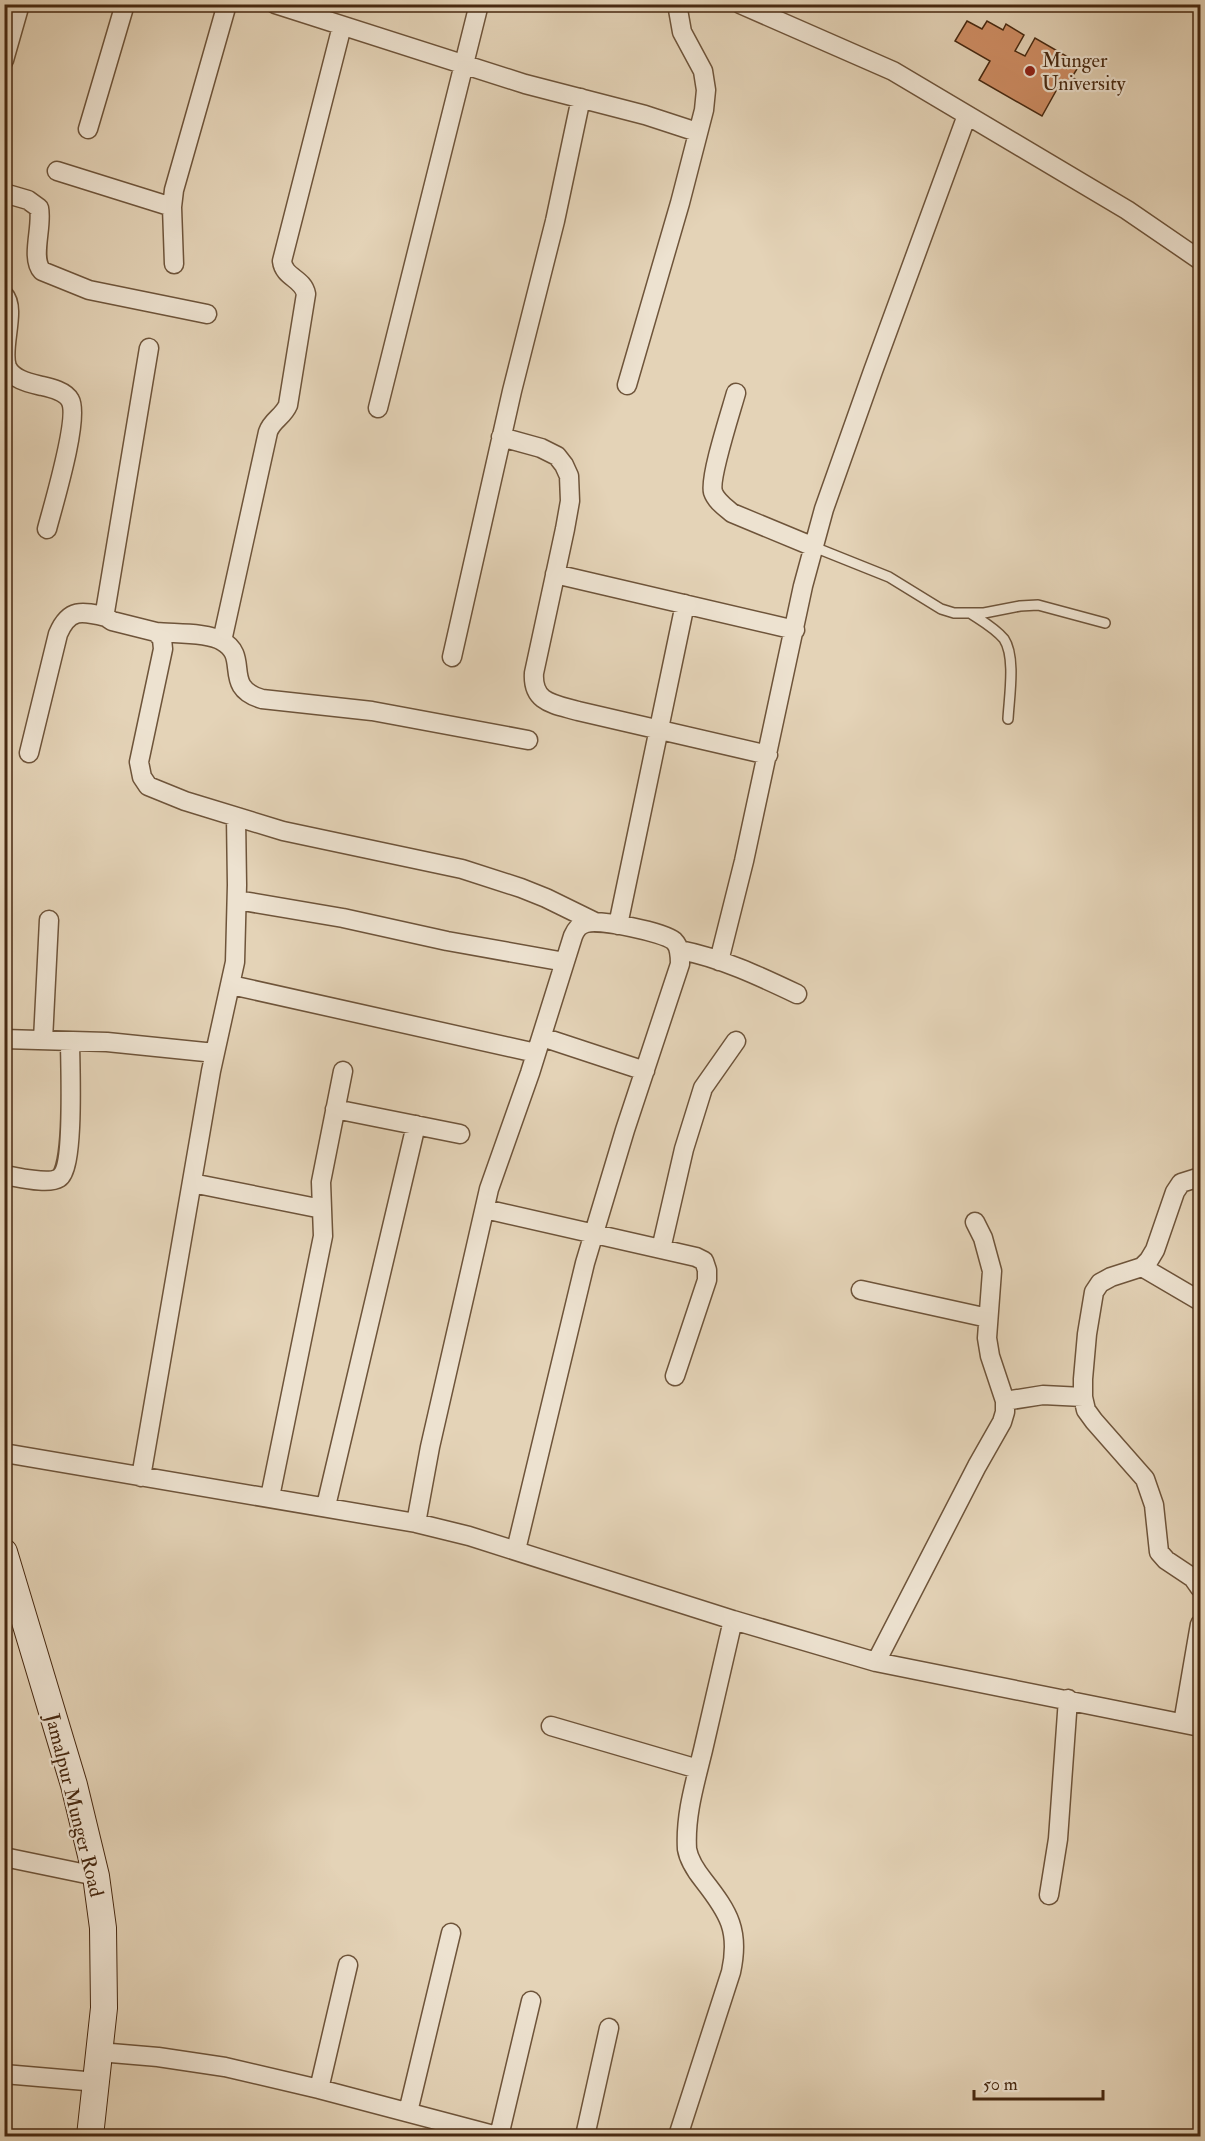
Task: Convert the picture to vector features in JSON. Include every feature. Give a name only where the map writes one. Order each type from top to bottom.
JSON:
[{"type":"street","points":[[4,60],[20,4]]},
{"type":"street","points":[[88,129],[125,4]]},
{"type":"street","points":[[174,264],[172,207],[177,175],[227,4]]},
{"type":"street","points":[[275,4],[303,9],[342,26],[525,84],[645,115],[697,132]]},
{"type":"street","points":[[378,408],[479,4]]},
{"type":"street","points":[[627,385],[680,203],[704,110],[706,90],[703,71],[682,32],[677,4]]},
{"type":"street","points":[[740,4],[893,71],[1127,210],[1200,260]]},
{"type":"street","points":[[222,641],[268,432],[270,425],[280,418],[288,405],[306,294],[301,283],[283,269],[282,261],[342,26]]},
{"type":"street","points":[[452,657],[501,437],[555,220],[581,98]]},
{"type":"street","points":[[719,961],[824,509],[967,116]]},
{"type":"street","points":[[57,171],[172,207]]},
{"type":"street","points":[[4,193],[28,200],[39,208],[37,259],[38,267],[42,271],[89,290],[207,314]]},
{"type":"street","points":[[4,295],[8,298],[9,307],[7,366],[14,376],[64,394],[70,399],[73,408],[66,453],[47,529]]},
{"type":"street","points":[[106,617],[108,586],[130,471],[149,348]]},
{"type":"street","points":[[736,393],[714,475],[713,492],[721,504],[732,513],[814,547]]},
{"type":"street","points":[[501,437],[541,448],[557,456],[569,476],[570,501],[534,673],[533,685],[538,696],[551,703],[578,711],[768,754]]},
{"type":"street","points":[[555,574],[795,630]]},
{"type":"street","points":[[618,925],[685,604]]},
{"type":"street","points":[[29,753],[58,634],[69,616],[78,613],[106,617],[112,621],[156,632],[209,637],[222,641],[234,652],[241,687],[249,695],[262,699],[361,709],[421,718],[528,740]]},
{"type":"street","points":[[156,632],[162,639],[163,649],[139,762],[142,777],[148,786],[158,792],[236,817],[334,843],[462,869],[529,891],[595,922]]},
{"type":"street","points":[[141,1477],[215,1053],[235,962],[236,817]]},
{"type":"street","points":[[237,900],[343,918],[447,941],[565,962]]},
{"type":"street","points":[[43,1040],[49,920]]},
{"type":"street","points":[[416,1523],[432,1436],[489,1189],[577,928],[585,923],[595,922],[660,935],[674,942],[680,950],[680,964],[593,1234],[516,1550]]},
{"type":"street","points":[[680,950],[699,954],[752,973],[797,994]]},
{"type":"street","points":[[231,985],[539,1045],[645,1071]]},
{"type":"street","points":[[4,1039],[141,1044],[215,1053]]},
{"type":"street","points":[[4,1175],[52,1180],[61,1177],[66,1171],[70,1130],[70,1041]]},
{"type":"street","points":[[661,1249],[675,1183],[697,1106],[704,1088],[736,1041]]},
{"type":"street","points":[[270,1497],[323,1236],[321,1182],[343,1071]]},
{"type":"street","points":[[335,1109],[460,1134]]},
{"type":"street","points":[[326,1506],[416,1125]]},
{"type":"street","points":[[1200,1177],[1181,1183],[1175,1192],[1155,1250],[1149,1260],[1142,1266],[1100,1283],[1094,1292],[1087,1334],[1083,1397],[1086,1410],[1094,1421],[1145,1479],[1154,1505],[1159,1552],[1166,1560],[1193,1578],[1200,1588]]},
{"type":"street","points":[[192,1183],[322,1209]]},
{"type":"street","points":[[485,1209],[696,1257],[704,1261],[707,1280],[675,1376]]},
{"type":"street","points":[[876,1662],[972,1475],[1002,1422],[1005,1412],[1005,1401],[990,1356],[987,1338],[993,1271],[983,1238],[975,1222]]},
{"type":"street","points":[[1142,1266],[1200,1300]]},
{"type":"street","points":[[861,1290],[988,1318]]},
{"type":"street","points":[[1005,1401],[1043,1395],[1083,1397]]},
{"type":"street","points":[[4,1453],[416,1523],[516,1550],[732,1620],[876,1662],[1192,1725],[1200,1624]]},
{"type":"street","name":"Jamalpur Munger Road","points":[[4,1552],[10,1591],[74,1785],[96,1876],[103,1928],[104,2008],[90,2136]]},
{"type":"street","points":[[678,2136],[735,1954],[735,1937],[731,1924],[719,1900],[694,1870],[688,1852],[687,1829],[690,1798],[732,1620]]},
{"type":"street","points":[[1049,1895],[1058,1839],[1068,1699]]},
{"type":"street","points":[[551,1726],[698,1769]]},
{"type":"street","points":[[4,1857],[96,1876]]},
{"type":"street","points":[[408,2112],[451,1933]]},
{"type":"street","points":[[319,2090],[348,1965]]},
{"type":"street","points":[[99,2052],[158,2057],[225,2067],[498,2136],[531,2001]]},
{"type":"street","points":[[585,2136],[609,2028]]},
{"type":"street","points":[[4,2074],[97,2082]]},
{"type":"lane","points":[[814,547],[889,578],[941,609],[954,613],[970,614],[1038,605],[1105,623]]},
{"type":"lane","points":[[970,614],[993,628],[1004,640],[1009,652],[1008,719]]},
{"type":"building","name":"Munger University","points":[[967,21],[982,29],[987,21],[1003,30],[1006,24],[1024,35],[1015,51],[1025,56],[1035,38],[1080,64],[1072,77],[1078,81],[1073,89],[1061,82],[1042,116],[979,80],[990,61],[955,41]]},
{"type":"place","name":"Munger University","points":[[1030,71]]}]
